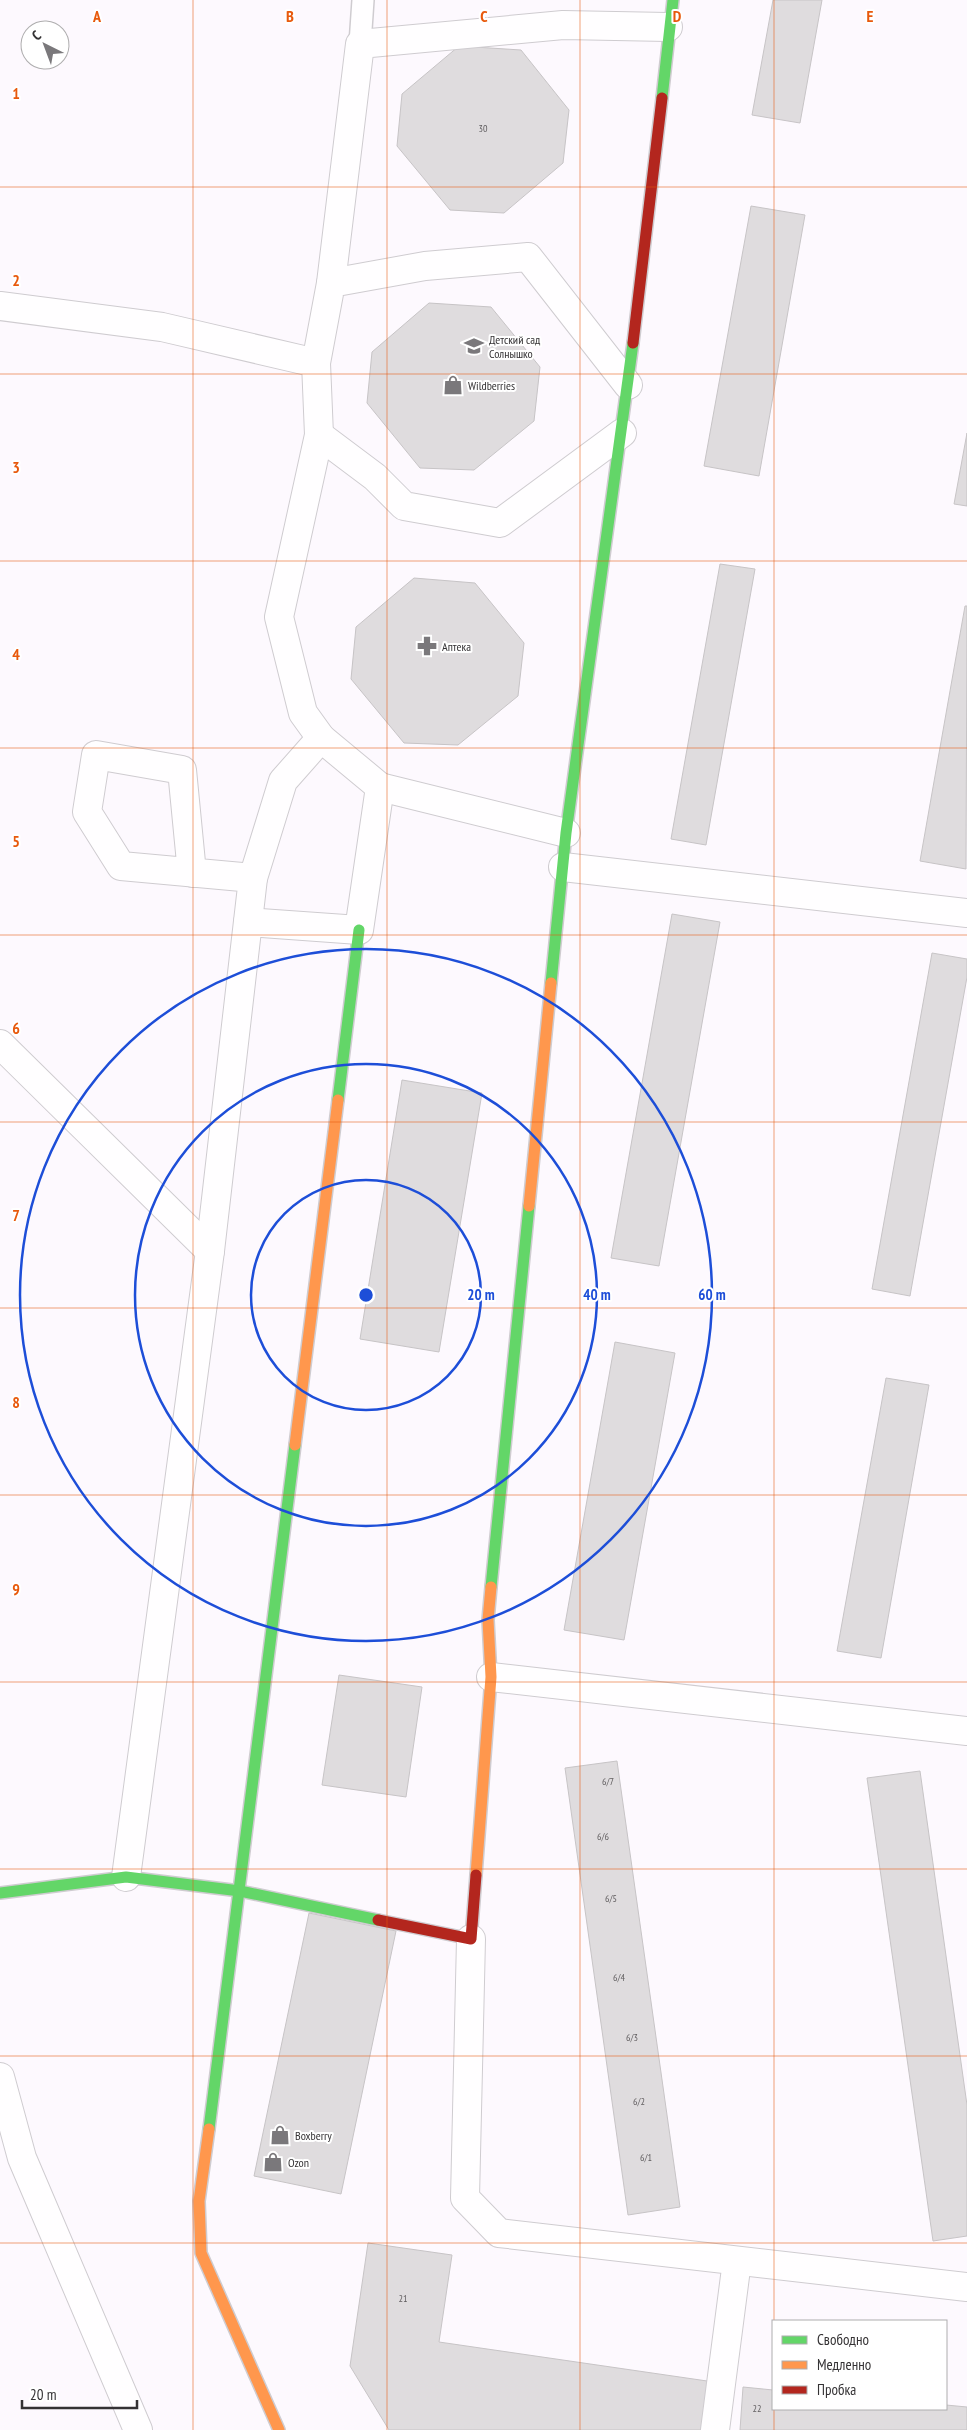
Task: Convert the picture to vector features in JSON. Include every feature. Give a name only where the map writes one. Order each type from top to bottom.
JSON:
[{"type":"street","points":[[673,0],[668,27],[622,434],[566,833],[488,1620],[491,1678],[471,1939],[465,2198],[499,2233],[967,2287]]},
{"type":"street","points":[[566,833],[380,787],[321,738],[303,713],[279,617],[319,435],[316,363],[331,282],[360,44],[563,25],[668,27]]},
{"type":"street","points":[[331,282],[425,266],[528,257],[628,384]]},
{"type":"street","points":[[0,306],[162,327],[316,363]]},
{"type":"street","points":[[319,435],[374,477],[404,506],[500,523],[622,434]]},
{"type":"street","points":[[126,1877],[210,1251],[253,878],[283,781],[321,738]]},
{"type":"street","points":[[192,873],[182,770],[96,755],[87,812],[121,866],[192,873],[253,878]]},
{"type":"street","points":[[278,2430],[201,2253],[199,2201],[240,1891],[359,930],[380,787]]},
{"type":"street","points":[[563,866],[967,913]]},
{"type":"street","points":[[248,922],[359,930]]},
{"type":"street","points":[[0,1044],[210,1251]]},
{"type":"street","points":[[491,1678],[967,1731]]},
{"type":"street","points":[[0,1893],[126,1877],[240,1891],[471,1939]]},
{"type":"street","points":[[0,2076],[22,2158],[138,2430]]},
{"type":"street","points":[[715,2430],[737,2261]]},
{"type":"lane","points":[[360,44],[363,0]]},
{"type":"building","points":[[773,0],[822,0],[800,123],[752,115]]},
{"type":"building","points":[[459,46],[521,50],[569,110],[563,163],[504,213],[450,210],[397,146],[402,94]]},
{"type":"building","points":[[751,206],[805,215],[759,476],[704,466]]},
{"type":"building","name":"Wildberries","points":[[429,303],[491,307],[540,367],[534,421],[474,470],[420,468],[367,403],[372,352]]},
{"type":"building","points":[[967,433],[967,506],[954,504]]},
{"type":"building","points":[[720,564],[755,569],[706,845],[671,839]]},
{"type":"building","points":[[414,578],[475,583],[524,643],[518,696],[458,745],[404,743],[351,679],[356,627]]},
{"type":"building","points":[[965,606],[967,606],[966,869],[920,861]]},
{"type":"building","points":[[672,914],[720,922],[659,1266],[611,1258]]},
{"type":"building","points":[[932,953],[967,959],[967,977],[910,1296],[872,1289]]},
{"type":"building","points":[[402,1080],[482,1093],[439,1352],[360,1339]]},
{"type":"building","points":[[615,1342],[675,1353],[624,1640],[564,1630]]},
{"type":"building","points":[[886,1378],[929,1385],[881,1658],[837,1651]]},
{"type":"building","points":[[339,1675],[422,1687],[406,1797],[322,1785]]},
{"type":"building","points":[[617,1761],[680,2207],[628,2215],[565,1768]]},
{"type":"building","points":[[920,1771],[967,2105],[967,2236],[933,2241],[867,1778]]},
{"type":"building","points":[[309,1913],[396,1931],[341,2194],[254,2176]]},
{"type":"building","points":[[368,2243],[452,2255],[439,2342],[714,2382],[706,2430],[389,2430],[350,2366]]},
{"type":"building","points":[[743,2387],[772,2390],[772,2410],[947,2410],[947,2405],[967,2407],[967,2430],[740,2430]]},
{"type":"traffic: fast","points":[[662,98],[673,0]]},
{"type":"traffic: fast","points":[[551,983],[566,833],[633,343]]},
{"type":"traffic: fast","points":[[338,1100],[359,930]]},
{"type":"traffic: fast","points":[[491,1587],[529,1206]]},
{"type":"traffic: fast","points":[[209,2129],[295,1445]]},
{"type":"traffic: fast","points":[[0,1893],[126,1877],[240,1891],[378,1920]]},
{"type":"traffic: slow","points":[[529,1206],[551,983]]},
{"type":"traffic: slow","points":[[295,1445],[338,1100]]},
{"type":"traffic: slow","points":[[476,1875],[491,1677],[488,1620],[491,1587]]},
{"type":"traffic: slow","points":[[209,2129],[199,2201],[201,2253],[279,2430]]},
{"type":"traffic: jam","points":[[633,343],[662,98]]},
{"type":"traffic: jam","points":[[378,1920],[471,1939],[476,1875]]},
{"type":"place","name":"Детский сад Солнышко","points":[[474,346]]},
{"type":"place","name":"Wildberries","points":[[453,385]]},
{"type":"place","name":"Аптека","points":[[427,646]]},
{"type":"place","name":"Boxberry","points":[[280,2135]]},
{"type":"place","name":"Ozon","points":[[273,2162]]}]
